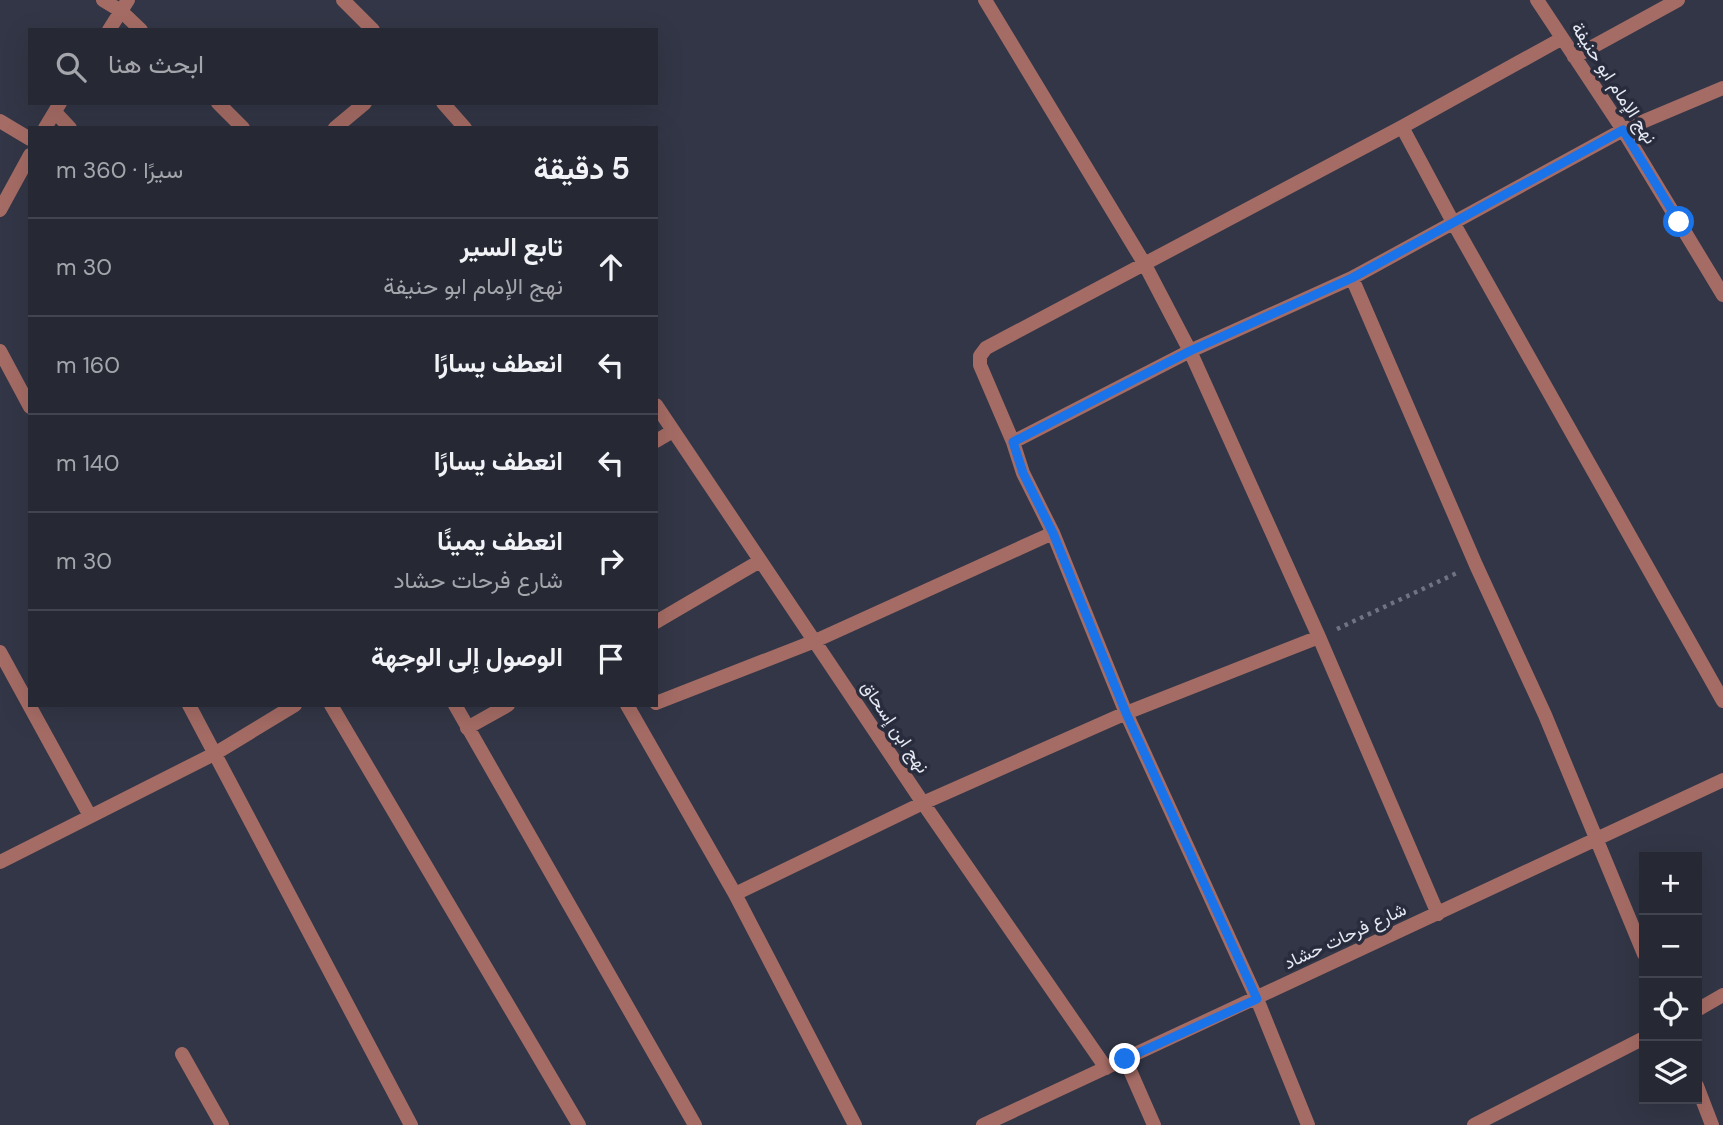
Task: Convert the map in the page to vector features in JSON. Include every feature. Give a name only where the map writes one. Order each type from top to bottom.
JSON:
[{"type":"street","points":[[103,0],[125,6],[140,28]]},
{"type":"street","points":[[343,0],[371,28]]},
{"type":"street","points":[[985,0],[1144,263],[1190,351],[1319,637],[1438,914]]},
{"type":"street","name":"نهج الإمام ابو حنيفة","points":[[1537,0],[1623,130],[1723,295]]},
{"type":"street","points":[[1574,57],[1678,0]]},
{"type":"street","points":[[110,28],[125,6]]},
{"type":"street","points":[[1308,1125],[1257,999],[1126,713],[1053,533],[1023,473],[1013,442],[980,365],[980,356],[986,348],[1402,127],[1561,39]]},
{"type":"street","points":[[1013,442],[1190,351],[1352,278],[1623,130],[1723,88]]},
{"type":"street","points":[[220,105],[241,126]]},
{"type":"street","points":[[337,126],[363,105]]},
{"type":"street","points":[[445,105],[463,126]]},
{"type":"street","points":[[46,126],[57,107],[69,126]]},
{"type":"street","points":[[0,121],[28,138]]},
{"type":"street","points":[[1402,127],[1723,701]]},
{"type":"street","points":[[0,210],[28,159]]},
{"type":"street","points":[[1352,278],[1476,565],[1545,715],[1639,942]]},
{"type":"street","points":[[0,351],[28,403]]},
{"type":"street","name":"نهج ابن إسحاق","points":[[658,408],[923,803],[1106,1068]]},
{"type":"street","points":[[658,440],[673,431]]},
{"type":"street","points":[[658,702],[815,641],[1053,533]]},
{"type":"street","points":[[658,621],[760,561]]},
{"type":"street","points":[[735,894],[923,803],[1126,713],[1319,637]]},
{"type":"street","points":[[0,652],[28,703]]},
{"type":"street","points":[[30,707],[90,816]]},
{"type":"street","points":[[190,707],[411,1125]]},
{"type":"street","points":[[0,862],[215,753],[292,707]]},
{"type":"street","points":[[332,707],[579,1125]]},
{"type":"street","points":[[456,707],[695,1125]]},
{"type":"street","points":[[467,728],[504,707]]},
{"type":"street","points":[[630,709],[735,894],[855,1125]]},
{"type":"street","name":"شارع فرحات حشاد","points":[[983,1125],[1723,780]]},
{"type":"street","points":[[1702,1007],[1723,995]]},
{"type":"street","points":[[1474,1125],[1639,1041]]},
{"type":"street","points":[[183,1054],[222,1125]]},
{"type":"street","points":[[1125,1059],[1154,1125]]},
{"type":"street","points":[[1702,1099],[1712,1125]]},
{"type":"path","points":[[1319,637],[1476,565]]},
{"type":"route","points":[[1125,1059],[1257,999],[1126,713],[1053,533],[1023,473],[1013,442],[1190,351],[1352,278],[1623,130],[1679,222]]}]
